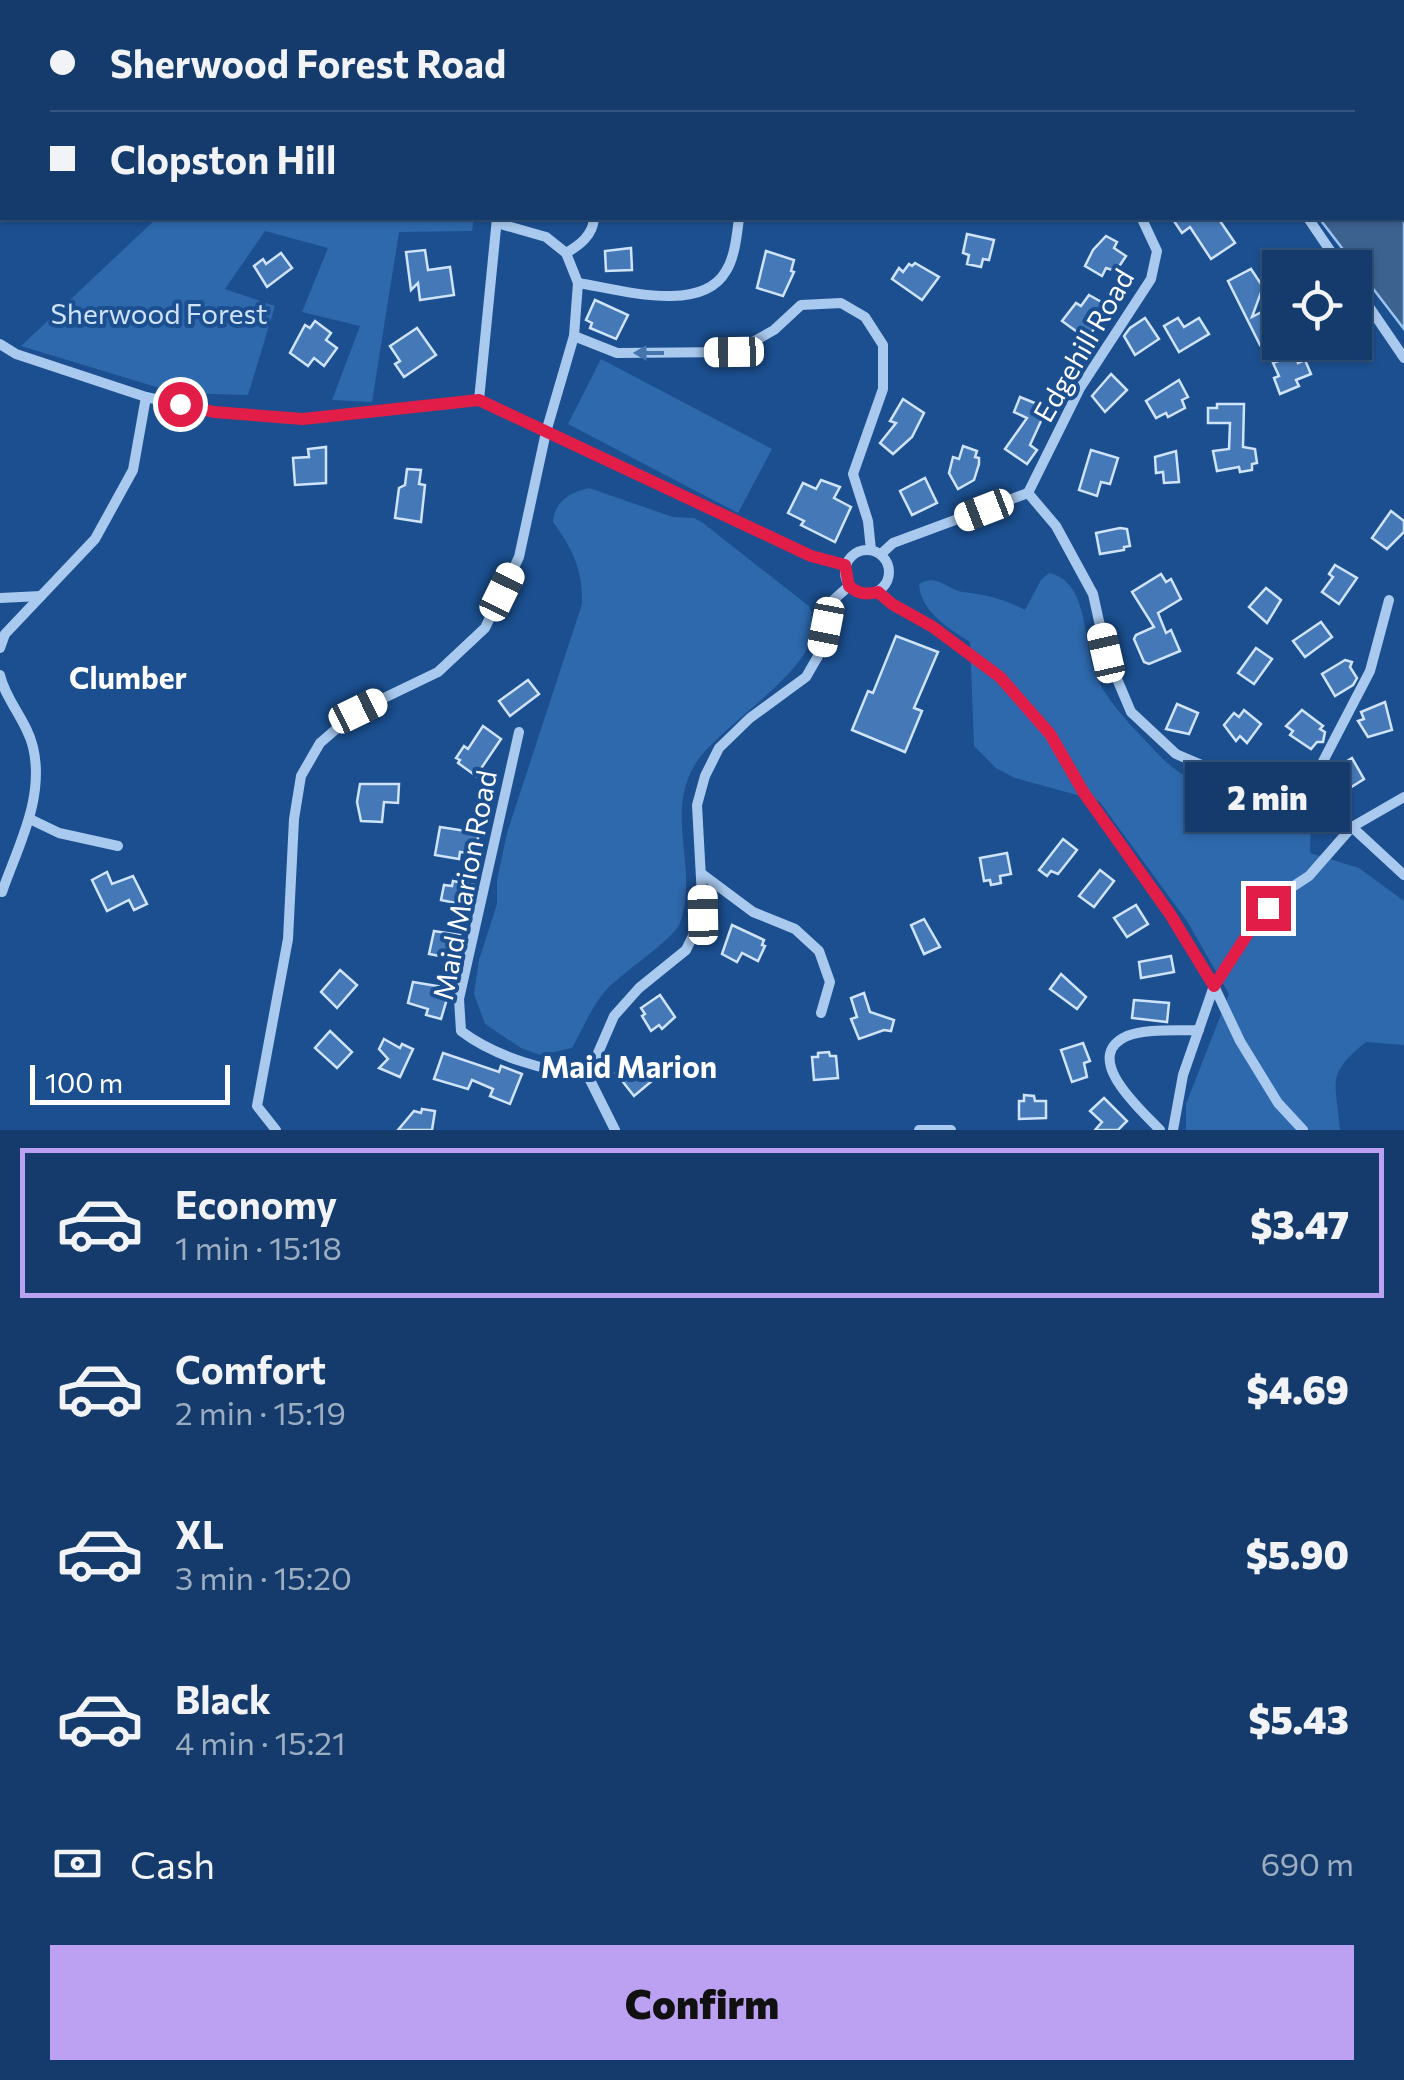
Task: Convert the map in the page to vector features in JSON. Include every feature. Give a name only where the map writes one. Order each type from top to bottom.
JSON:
[{"type":"street","points":[[276,1130],[257,1106],[288,939],[294,819],[301,776],[320,743],[358,711],[438,672],[485,628],[519,557],[546,432],[574,336],[578,282],[566,252],[546,237],[497,220],[479,400]]},
{"type":"street","points":[[566,252],[582,243],[594,220]]},
{"type":"street","points":[[578,282],[667,296],[693,294],[714,286],[728,269],[739,220]]},
{"type":"street","name":"Edgehill Road","points":[[1028,493],[1080,388],[1151,280],[1157,251],[1143,220]]},
{"type":"street","points":[[1309,220],[1330,250]]},
{"type":"street","points":[[574,336],[617,353],[734,352],[774,330],[801,306],[841,303],[864,317],[883,345],[883,389],[853,474],[876,552],[887,563],[889,574],[878,592],[857,592],[849,586],[845,565]]},
{"type":"street","points":[[1372,311],[1404,358]]},
{"type":"street","points":[[0,361],[3,346],[16,354],[146,397],[214,412],[303,419],[479,400],[811,556],[845,565]]},
{"type":"street","points":[[0,648],[5,634],[94,539],[133,470],[146,397]]},
{"type":"street","points":[[845,565],[860,550],[876,552],[1028,493],[1056,526],[1093,594],[1106,653],[1131,712],[1176,754],[1239,781],[1305,796],[1352,827],[1404,875]]},
{"type":"street","points":[[615,1130],[588,1076],[614,1016],[639,988],[686,950],[703,915],[696,805],[705,776],[719,748],[750,718],[806,678],[821,650],[830,603],[849,586]]},
{"type":"street","points":[[878,592],[1000,677],[1050,734],[1084,793],[1170,914],[1278,1103],[1303,1130]]},
{"type":"street","points":[[0,598],[41,596]]},
{"type":"street","points":[[1305,796],[1370,671],[1389,600]]},
{"type":"street","points":[[0,675],[33,748],[34,780],[30,818],[2,892]]},
{"type":"street","name":"Maid Marion Road","points":[[519,732],[459,999],[461,1031],[472,1040],[537,1066],[588,1076]]},
{"type":"street","points":[[1173,1130],[1182,1075],[1214,986],[1254,924],[1283,893],[1309,876],[1352,827],[1404,797]]},
{"type":"street","points":[[30,818],[59,832],[118,846]]},
{"type":"street","points":[[702,874],[753,912],[795,928],[819,951],[830,982],[821,1013]]},
{"type":"street","points":[[1160,1130],[1126,1094],[1108,1057],[1114,1045],[1128,1036],[1199,1030]]},
{"type":"street","points":[[920,1130],[952,1130]]},
{"type":"green space","name":"Sherwood Forest","points":[[155,220],[474,220],[472,231],[399,232],[372,402],[332,400],[360,326],[302,312],[328,248],[265,231],[225,289],[275,306],[248,395],[176,393],[21,346]]},
{"type":"green space","points":[[601,359],[772,449],[738,513],[568,424]]},
{"type":"green space","points":[[589,488],[673,517],[694,518],[703,523],[810,607],[813,630],[798,663],[710,746],[688,780],[682,820],[685,902],[676,930],[607,989],[572,1048],[540,1055],[521,1048],[485,1024],[474,994],[479,960],[497,904],[497,880],[507,833],[582,604],[579,571],[553,522],[554,515],[564,499]]},
{"type":"green space","points":[[1049,573],[1063,579],[1079,602],[1092,665],[1109,699],[1165,761],[1209,787],[1292,808],[1308,823],[1310,853],[1359,868],[1404,901],[1404,1045],[1366,1042],[1344,1063],[1336,1080],[1340,1130],[1186,1130],[1186,1104],[1229,994],[1187,921],[1099,801],[1015,778],[996,768],[974,746],[970,642],[930,611],[919,584],[937,581],[1025,610]]},
{"type":"shaded area","points":[[1321,220],[1404,220],[1404,329],[1372,287],[1372,250],[1344,250]]},
{"type":"building","points":[[1173,220],[1219,220],[1235,243],[1211,259],[1190,227],[1182,233]]},
{"type":"building","points":[[967,234],[994,240],[989,260],[983,259],[981,267],[967,264],[969,255],[963,253]]},
{"type":"building","points":[[1106,236],[1117,242],[1114,248],[1126,256],[1116,271],[1106,268],[1102,276],[1085,266]]},
{"type":"building","points":[[631,248],[632,270],[606,271],[605,251]]},
{"type":"building","points":[[425,250],[428,270],[450,267],[454,295],[420,300],[418,283],[411,290],[406,252]]},
{"type":"building","points":[[766,251],[794,260],[794,272],[783,296],[757,288]]},
{"type":"building","points":[[281,253],[292,268],[267,287],[254,266],[263,259],[266,264]]},
{"type":"building","points":[[915,263],[939,277],[922,300],[892,279],[899,268],[903,272]]},
{"type":"building","points":[[1251,269],[1262,286],[1252,317],[1262,312],[1260,345],[1228,281]]},
{"type":"building","points":[[1089,295],[1105,304],[1097,317],[1101,319],[1087,339],[1062,321],[1076,303],[1081,306]]},
{"type":"building","points":[[595,300],[628,315],[616,339],[590,328],[592,323],[586,320]]},
{"type":"building","points":[[1145,318],[1159,339],[1135,355],[1124,336]]},
{"type":"building","points":[[1178,318],[1184,327],[1199,318],[1209,334],[1179,352],[1164,326]]},
{"type":"building","points":[[315,321],[331,333],[326,340],[337,348],[324,366],[314,358],[308,366],[290,353],[305,325],[310,328]]},
{"type":"building","points":[[417,328],[436,355],[404,377],[390,346]]},
{"type":"building","points":[[1305,360],[1311,374],[1296,380],[1299,386],[1280,394],[1273,363]]},
{"type":"building","points":[[1111,374],[1127,390],[1105,412],[1092,396]]},
{"type":"building","points":[[1179,380],[1188,397],[1182,400],[1185,408],[1156,418],[1146,401]]},
{"type":"building","points":[[1020,397],[1047,408],[1030,445],[1037,450],[1027,464],[1005,449],[1027,418],[1014,412]]},
{"type":"building","points":[[903,399],[924,413],[912,437],[893,454],[880,443],[896,423],[890,421]]},
{"type":"building","points":[[1217,404],[1244,404],[1243,447],[1255,449],[1257,463],[1252,464],[1252,470],[1240,472],[1239,467],[1217,471],[1213,451],[1229,449],[1230,423],[1208,423],[1208,408],[1217,408]]},
{"type":"building","points":[[963,446],[977,451],[979,464],[974,480],[958,489],[949,473],[953,457],[959,459]]},
{"type":"building","points":[[326,447],[326,483],[295,485],[293,458],[309,457],[308,449]]},
{"type":"building","points":[[1091,450],[1118,458],[1110,484],[1101,482],[1097,496],[1079,490]]},
{"type":"building","points":[[1176,451],[1179,482],[1164,483],[1163,472],[1156,473],[1155,457]]},
{"type":"building","points":[[407,469],[421,470],[419,484],[425,485],[421,522],[395,518],[399,488],[405,485]]},
{"type":"building","points":[[925,478],[937,503],[912,515],[900,491]]},
{"type":"building","points":[[821,480],[840,487],[834,498],[851,507],[835,542],[801,525],[804,521],[788,513],[803,483],[816,489]]},
{"type":"building","points":[[1391,511],[1404,521],[1404,532],[1387,549],[1372,538]]},
{"type":"building","points":[[1127,529],[1130,546],[1100,554],[1096,533]]},
{"type":"building","points":[[1335,565],[1357,578],[1339,604],[1322,592],[1333,577],[1329,574]]},
{"type":"building","points":[[1161,574],[1166,582],[1171,579],[1181,599],[1158,613],[1166,633],[1171,630],[1180,651],[1149,664],[1144,662],[1134,639],[1154,627],[1132,592]]},
{"type":"building","points":[[1266,588],[1281,600],[1267,623],[1249,607]]},
{"type":"building","points":[[1321,622],[1332,637],[1305,657],[1293,641]]},
{"type":"building","points":[[896,636],[938,652],[914,708],[922,711],[905,752],[852,730],[868,691],[873,693]]},
{"type":"building","points":[[1256,648],[1272,659],[1254,684],[1238,673]]},
{"type":"building","points":[[1345,660],[1352,662],[1350,667],[1357,678],[1335,696],[1322,674]]},
{"type":"building","points":[[528,680],[539,694],[510,716],[499,701]]},
{"type":"building","points":[[1385,702],[1392,730],[1368,737],[1358,721],[1364,719],[1361,712]]},
{"type":"building","points":[[1177,704],[1198,713],[1189,734],[1166,729]]},
{"type":"building","points":[[1244,710],[1261,724],[1247,743],[1240,736],[1236,741],[1224,725],[1234,713],[1239,717]]},
{"type":"building","points":[[1302,710],[1325,732],[1323,742],[1317,742],[1311,749],[1290,735],[1293,731],[1286,726]]},
{"type":"building","points":[[483,726],[501,739],[476,776],[456,758],[464,746],[468,749]]},
{"type":"building","points":[[1352,758],[1364,779],[1342,793],[1333,770]]},
{"type":"building","points":[[360,784],[399,784],[398,803],[384,802],[382,822],[361,821],[357,802]]},
{"type":"building","points":[[440,827],[479,833],[475,854],[460,852],[459,859],[435,855]]},
{"type":"building","points":[[1063,839],[1077,850],[1058,874],[1051,871],[1047,876],[1039,870]]},
{"type":"building","points":[[1007,853],[1011,874],[1000,876],[1001,883],[991,885],[990,880],[984,881],[980,858]]},
{"type":"building","points":[[1100,870],[1114,881],[1094,907],[1079,896]]},
{"type":"building","points":[[107,872],[112,884],[133,876],[147,904],[134,910],[129,900],[107,911],[92,880]]},
{"type":"building","points":[[453,881],[474,885],[470,906],[441,900],[444,885],[452,886]]},
{"type":"building","points":[[1136,905],[1148,924],[1127,937],[1114,918]]},
{"type":"building","points":[[924,919],[940,947],[924,954],[911,925]]},
{"type":"building","points":[[732,925],[764,940],[758,961],[742,953],[737,962],[722,954]]},
{"type":"building","points":[[434,931],[460,935],[456,959],[429,954]]},
{"type":"building","points":[[1171,956],[1174,972],[1141,978],[1139,962]]},
{"type":"building","points":[[340,970],[357,985],[337,1008],[321,992]]},
{"type":"building","points":[[1061,974],[1086,997],[1077,1009],[1050,989]]},
{"type":"building","points":[[413,982],[443,987],[449,992],[441,1019],[426,1015],[428,1009],[408,1003]]},
{"type":"building","points":[[864,993],[870,1012],[894,1020],[891,1031],[859,1039],[851,1019],[857,1017],[851,998]]},
{"type":"building","points":[[660,995],[675,1017],[662,1029],[659,1025],[651,1031],[641,1008]]},
{"type":"building","points":[[1134,1000],[1169,1003],[1167,1022],[1132,1018]]},
{"type":"building","points":[[330,1031],[352,1052],[337,1068],[315,1048]]},
{"type":"building","points":[[384,1039],[400,1048],[402,1044],[413,1049],[400,1077],[379,1068],[388,1059],[379,1049]]},
{"type":"building","points":[[1083,1043],[1090,1061],[1084,1063],[1087,1077],[1072,1082],[1061,1050]]},
{"type":"building","points":[[829,1052],[836,1056],[838,1078],[814,1080],[812,1057]]},
{"type":"building","points":[[443,1053],[499,1072],[501,1066],[522,1074],[510,1104],[490,1096],[493,1089],[472,1080],[468,1089],[434,1079]]},
{"type":"building","points":[[629,1063],[640,1076],[646,1072],[653,1080],[634,1096],[616,1073]]},
{"type":"building","points":[[1024,1095],[1046,1101],[1046,1118],[1019,1119],[1019,1101],[1024,1101]]},
{"type":"building","points":[[1104,1098],[1127,1121],[1118,1130],[1095,1130],[1102,1122],[1090,1111]]},
{"type":"building","points":[[422,1109],[435,1111],[432,1130],[398,1130],[414,1111],[421,1113]]},
{"type":"district","name":"Clumber","points":[[128,676]]},
{"type":"district","name":"Maid Marion","points":[[629,1065]]},
{"type":"route","points":[[180,404],[214,412],[303,419],[479,400],[811,556],[845,565],[844,576],[849,586],[857,592],[878,592],[933,627],[1000,677],[1050,734],[1084,793],[1170,914],[1214,986],[1268,908]]}]
